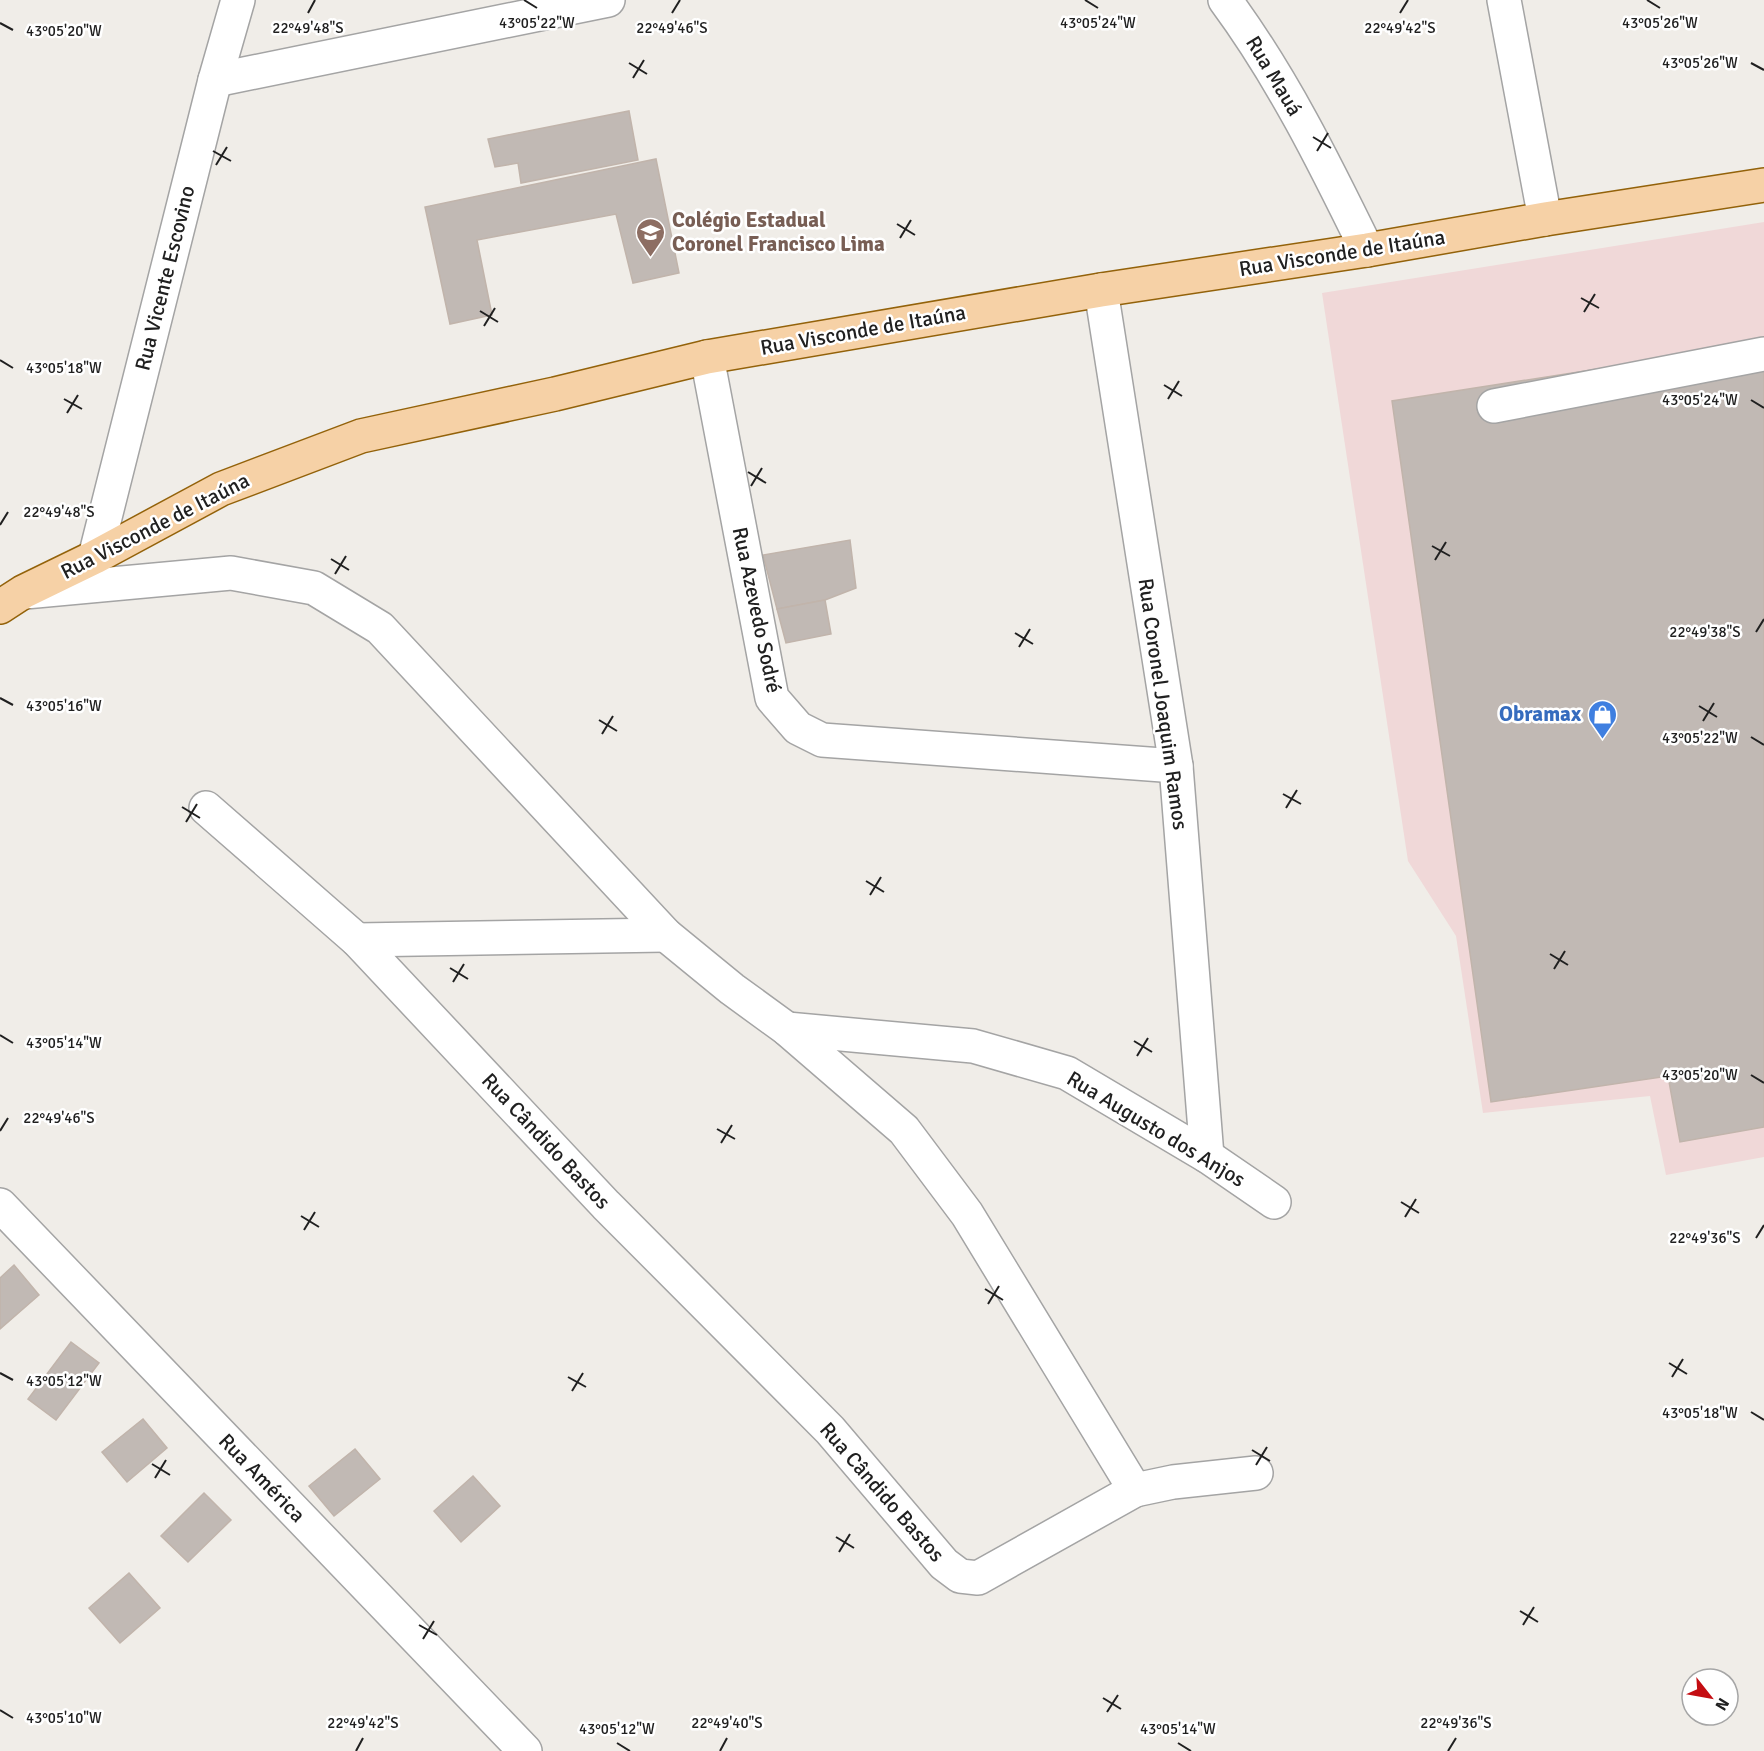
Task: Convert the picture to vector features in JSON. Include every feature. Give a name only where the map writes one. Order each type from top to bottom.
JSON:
[{"type":"main road","name":"Rua Visconde de Itaúna","points":[[12,599],[221,489],[361,436],[555,394],[707,357],[1101,290],[1764,186]]},
{"type":"street","name":"Rua Vicente Escovino","points":[[95,557],[215,80],[238,0]]},
{"type":"street","points":[[215,80],[608,0]]},
{"type":"street","name":"Rua Mauá","points":[[1225,0],[1248,32],[1320,154],[1367,250]]},
{"type":"street","points":[[1504,0],[1545,219]]},
{"type":"street","name":"Rua Coronel Joaquim Ramos","points":[[1101,290],[1176,766],[1207,1156]]},
{"type":"street","points":[[1494,406],[1764,354]]},
{"type":"street","name":"Rua Azevedo Sodré","points":[[707,357],[772,698],[798,728],[822,740],[1176,766]]},
{"type":"street","points":[[12,599],[231,573],[314,588],[380,628],[666,935],[732,989],[787,1029],[904,1130],[967,1214],[1135,1490]]},
{"type":"street","name":"Rua Cândido Bastos","points":[[206,808],[357,940],[606,1205],[830,1430],[944,1564],[960,1576],[978,1578],[1135,1490],[1182,1481],[1256,1473]]},
{"type":"street","points":[[357,940],[666,935]]},
{"type":"street","name":"Rua Augusto dos Anjos","points":[[787,1029],[973,1046],[1067,1073],[1207,1156],[1274,1202]]},
{"type":"street","name":"Rua América","points":[[0,1205],[525,1751]]},
{"type":"shaded area","name":"Obramax","points":[[1764,222],[1764,1157],[1666,1175],[1650,1096],[1483,1113],[1456,936],[1408,861],[1322,293]]},
{"type":"building","name":"Colégio Estadual Coronel Francisco Lima","points":[[629,111],[638,160],[521,183],[518,163],[495,167],[488,139]]},
{"type":"building","name":"Colégio Estadual Coronel Francisco Lima","points":[[656,159],[679,273],[633,283],[616,214],[477,240],[492,315],[450,324],[425,207]]},
{"type":"building","name":"Obramax","points":[[1764,343],[1764,1127],[1680,1142],[1668,1076],[1491,1102],[1392,401]]},
{"type":"building","points":[[850,540],[856,588],[825,600],[777,609],[763,555]]},
{"type":"building","points":[[825,600],[831,634],[786,643],[777,609]]},
{"type":"building","points":[[14,1265],[39,1295],[0,1329],[0,1278]]},
{"type":"building","points":[[71,1342],[99,1363],[56,1420],[28,1399]]},
{"type":"building","points":[[143,1419],[167,1448],[127,1482],[102,1452]]},
{"type":"building","points":[[355,1449],[380,1479],[334,1516],[309,1486]]},
{"type":"building","points":[[473,1476],[500,1506],[461,1542],[434,1511]]},
{"type":"building","points":[[204,1493],[231,1520],[188,1562],[161,1536]]},
{"type":"building","points":[[129,1573],[160,1608],[120,1643],[89,1608]]},
{"type":"place","name":"Colégio Estadual Coronel Francisco Lima","points":[[651,258]]},
{"type":"place","name":"Obramax","points":[[1602,740]]}]
